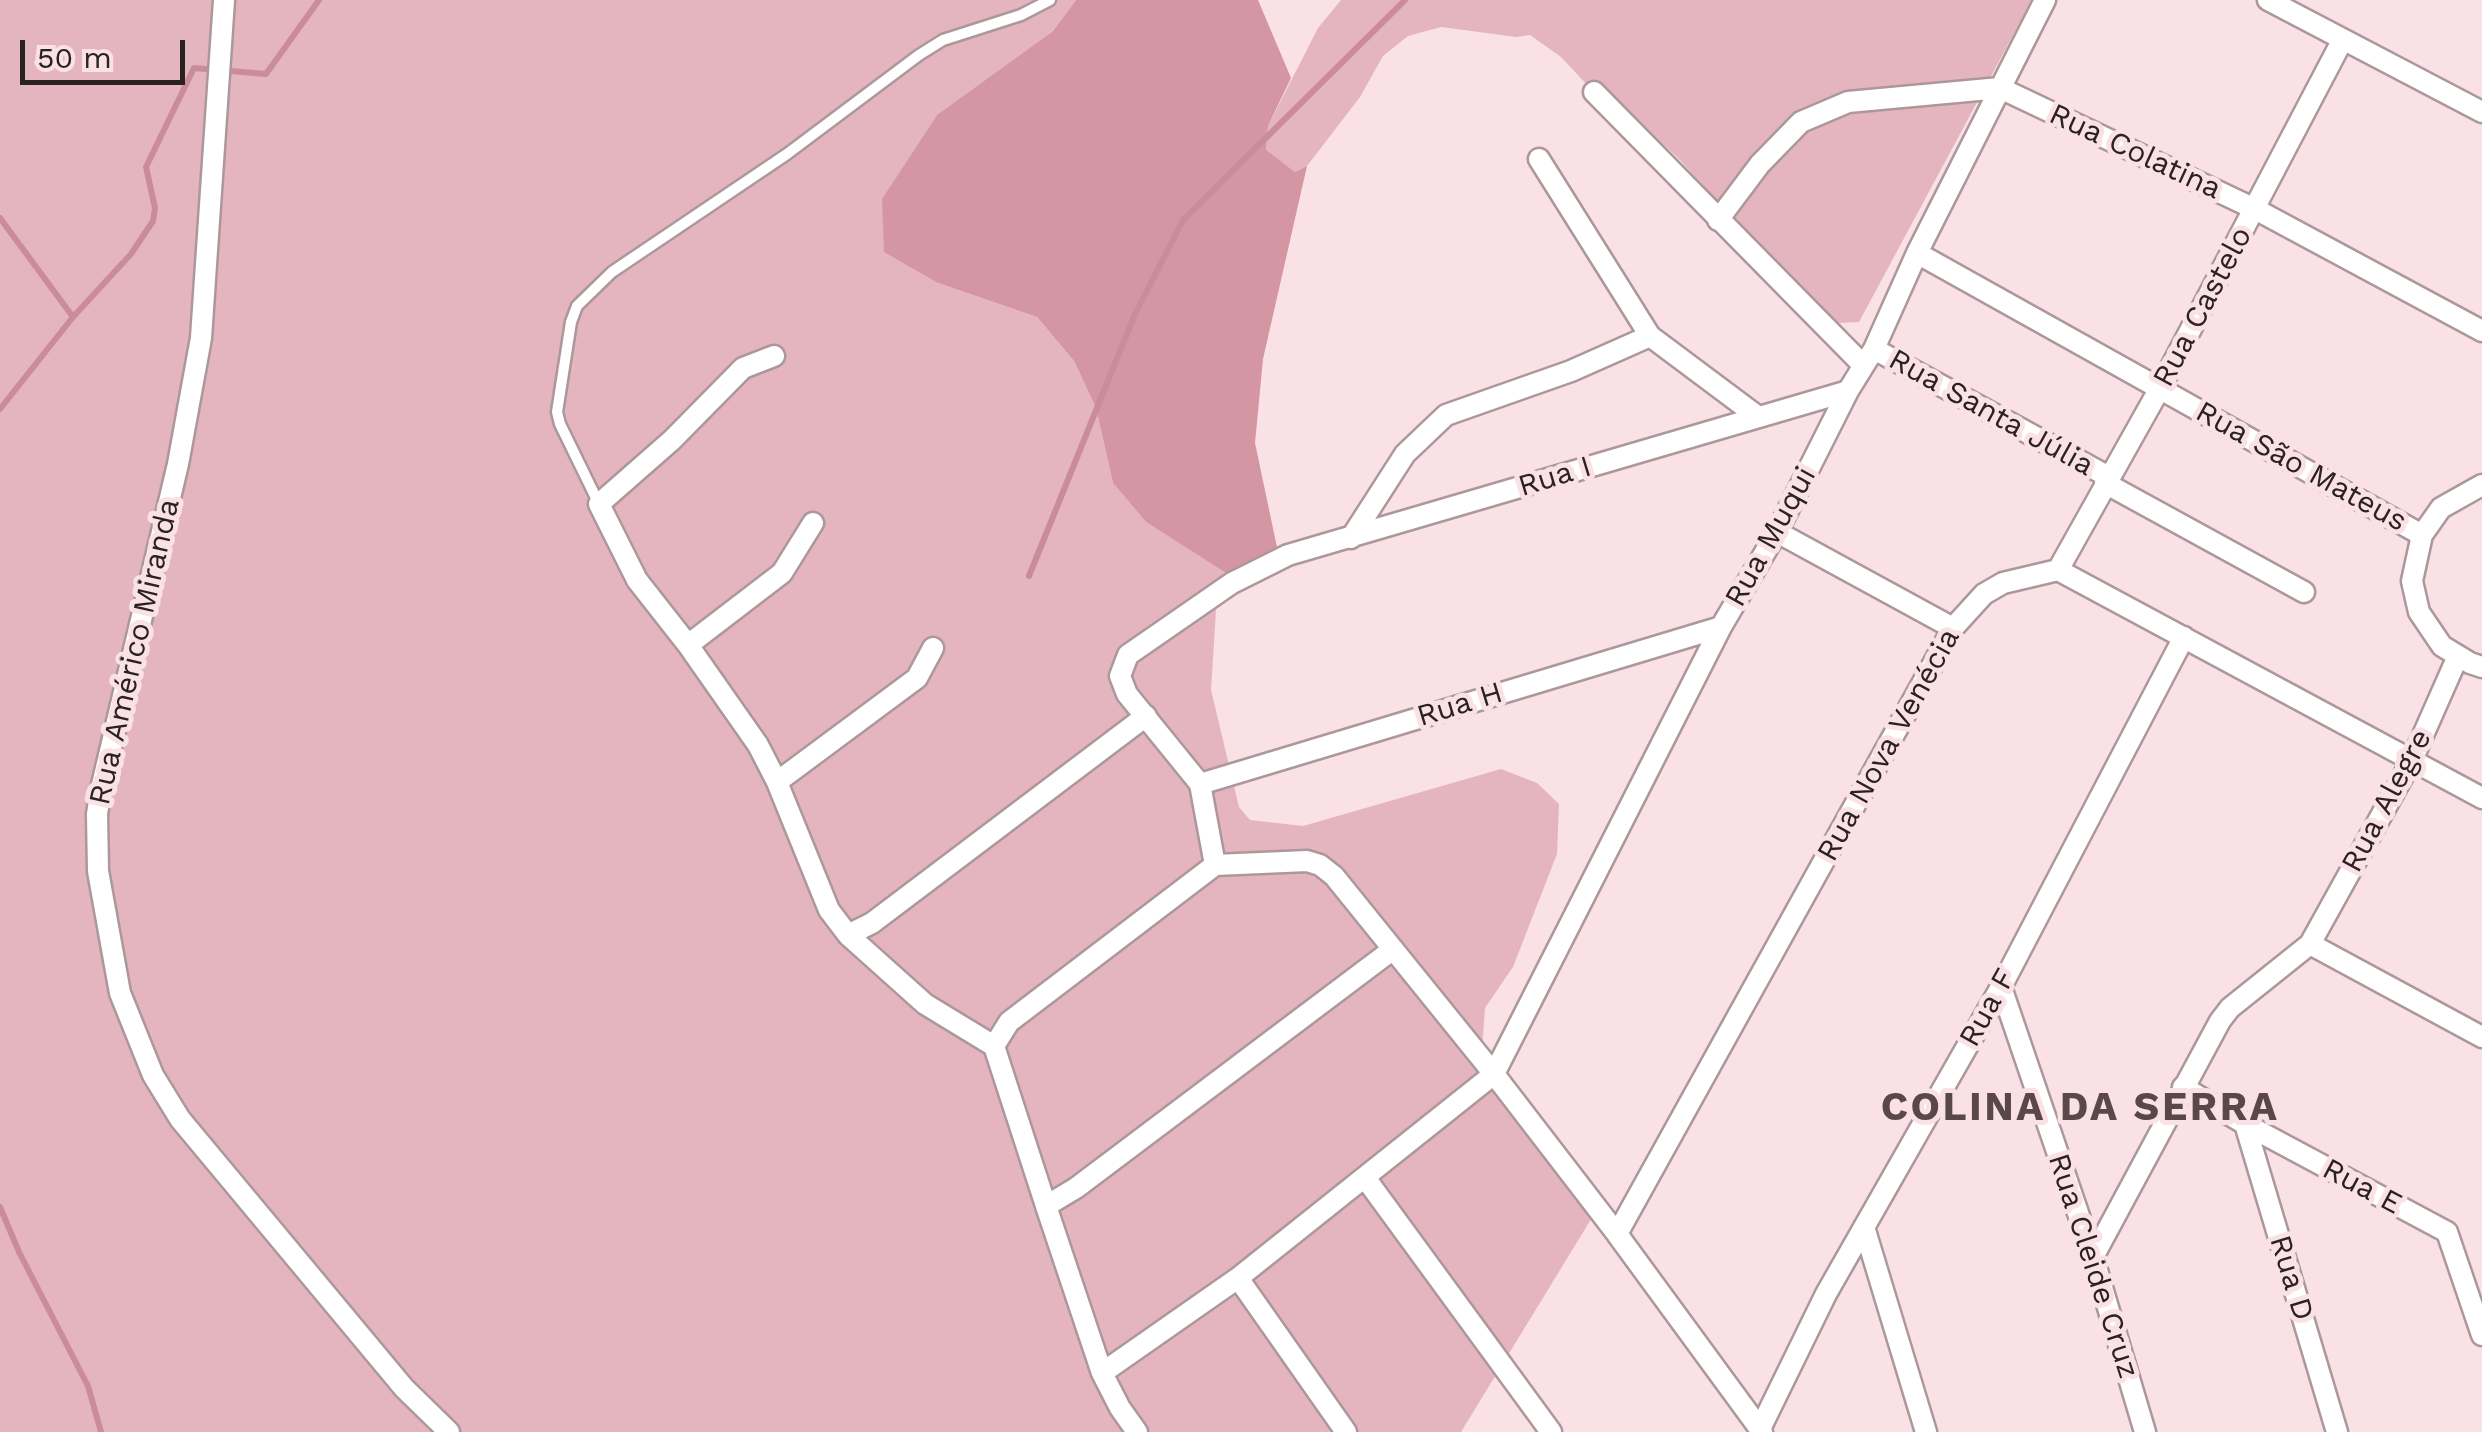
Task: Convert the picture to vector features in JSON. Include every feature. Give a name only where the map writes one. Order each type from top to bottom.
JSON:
[{"type":"street","name":"Rua Américo Miranda","points":[[224,0],[199,354],[178,464],[97,814],[98,870],[120,993],[153,1075],[180,1119],[404,1388],[448,1432]]},
{"type":"street","name":"Rua Muqui","points":[[1494,1074],[1720,627],[1776,532],[1868,357],[2045,0]]},
{"type":"street","points":[[2268,0],[2482,112]]},
{"type":"street","name":"Rua Castelo","points":[[2058,570],[2160,388],[2342,41]]},
{"type":"street","points":[[1718,220],[1760,164],[1800,122],[1848,102],[2000,88]]},
{"type":"street","name":"Rua Colatina","points":[[2000,88],[2255,209],[2482,331]]},
{"type":"street","name":"Rua Santa Júlia","points":[[1594,92],[1718,220],[1868,357],[2107,480],[2304,592]]},
{"type":"street","points":[[1540,159],[1650,336],[1757,416]]},
{"type":"street","name":"Rua São Mateus","points":[[1917,253],[2422,535]]},
{"type":"street","points":[[1351,538],[1405,454],[1446,414],[1572,371],[1650,336]]},
{"type":"street","points":[[774,356],[743,368],[672,440],[599,504],[637,580],[688,644],[758,746],[777,782],[829,910],[848,935],[925,1004],[994,1046],[1102,1374],[1137,1432]]},
{"type":"street","name":"Rua I","points":[[1146,716],[1127,694],[1120,676],[1128,655],[1263,565],[1848,391]]},
{"type":"street","points":[[2482,486],[2441,508],[2422,535],[2412,580],[2419,612],[2442,646],[2482,667]]},
{"type":"street","points":[[688,644],[782,573],[813,524]]},
{"type":"street","points":[[1776,532],[1952,628]]},
{"type":"street","points":[[2058,570],[2482,798]]},
{"type":"street","name":"Rua Nova Venécia","points":[[1617,1234],[1952,628],[1984,594],[2002,583],[2058,570]]},
{"type":"street","name":"Rua H","points":[[1200,784],[1720,627]]},
{"type":"street","name":"Rua F","points":[[1761,1431],[1826,1294],[2000,987],[2184,637]]},
{"type":"street","points":[[777,782],[917,678],[933,648]]},
{"type":"street","name":"Rua Alegre","points":[[2310,944],[2412,760],[2458,656]]},
{"type":"street","points":[[848,935],[872,923],[1146,716],[1200,784],[1216,865]]},
{"type":"street","points":[[994,1046],[1009,1022],[1216,865],[1306,862],[1320,866],[1334,876],[1494,1074],[1761,1431]]},
{"type":"street","points":[[2093,1257],[2183,1087],[2230,1008],[2310,944],[2482,1038]]},
{"type":"street","points":[[1046,1206],[1076,1188],[1392,950]]},
{"type":"street","name":"Rua Cleide Cruz","points":[[2000,987],[2093,1257],[2144,1432]]},
{"type":"street","points":[[1102,1374],[1238,1278],[1494,1074]]},
{"type":"street","name":"Rua E","points":[[2183,1087],[2447,1232],[2482,1336]]},
{"type":"street","name":"Rua D","points":[[2245,1124],[2337,1432]]},
{"type":"street","points":[[1366,1179],[1551,1432]]},
{"type":"street","points":[[1864,1227],[1926,1432]]},
{"type":"street","points":[[1238,1278],[1346,1432]]},
{"type":"lane","points":[[599,504],[557,412],[571,322],[578,306],[612,272],[787,154],[919,55],[943,40],[1022,15],[1050,0]]},
{"type":"shaded area","points":[[0,0],[1076,0],[1053,31],[938,114],[938,283],[1037,317],[1074,361],[1096,408],[1113,483],[1146,522],[1232,577],[1216,610],[1211,690],[1239,807],[1250,820],[1303,826],[1501,769],[1537,783],[1559,804],[1557,854],[1513,967],[1485,1008],[1482,1049],[1593,1216],[1461,1432],[0,1432]]},
{"type":"shaded area","points":[[1076,0],[1258,0],[1291,78],[1268,126],[1266,150],[1295,172],[1307,166],[1263,359],[1255,443],[1278,552],[1232,577],[1146,522],[1113,483],[1096,408],[1074,361],[1037,317],[938,283],[884,252],[882,199],[938,114],[1053,31]]},
{"type":"shaded area","points":[[1341,0],[2032,0],[1859,322],[1837,323],[1785,275],[1677,157],[1616,102],[1590,88],[1561,57],[1530,35],[1516,37],[1441,27],[1408,36],[1383,56],[1360,97],[1307,166],[1295,172],[1266,151],[1268,126],[1318,28]]},
{"type":"waterway","points":[[0,409],[73,317],[131,254],[153,221],[155,208],[146,167],[194,68],[266,74],[319,0]]},
{"type":"waterway","points":[[1029,576],[1135,314],[1183,220],[1405,0]]},
{"type":"waterway","points":[[0,218],[73,317]]},
{"type":"waterway","points":[[0,1207],[88,1386],[101,1432]]},
{"type":"district","name":"COLINA DA SERRA","points":[[2080,1108]]}]
